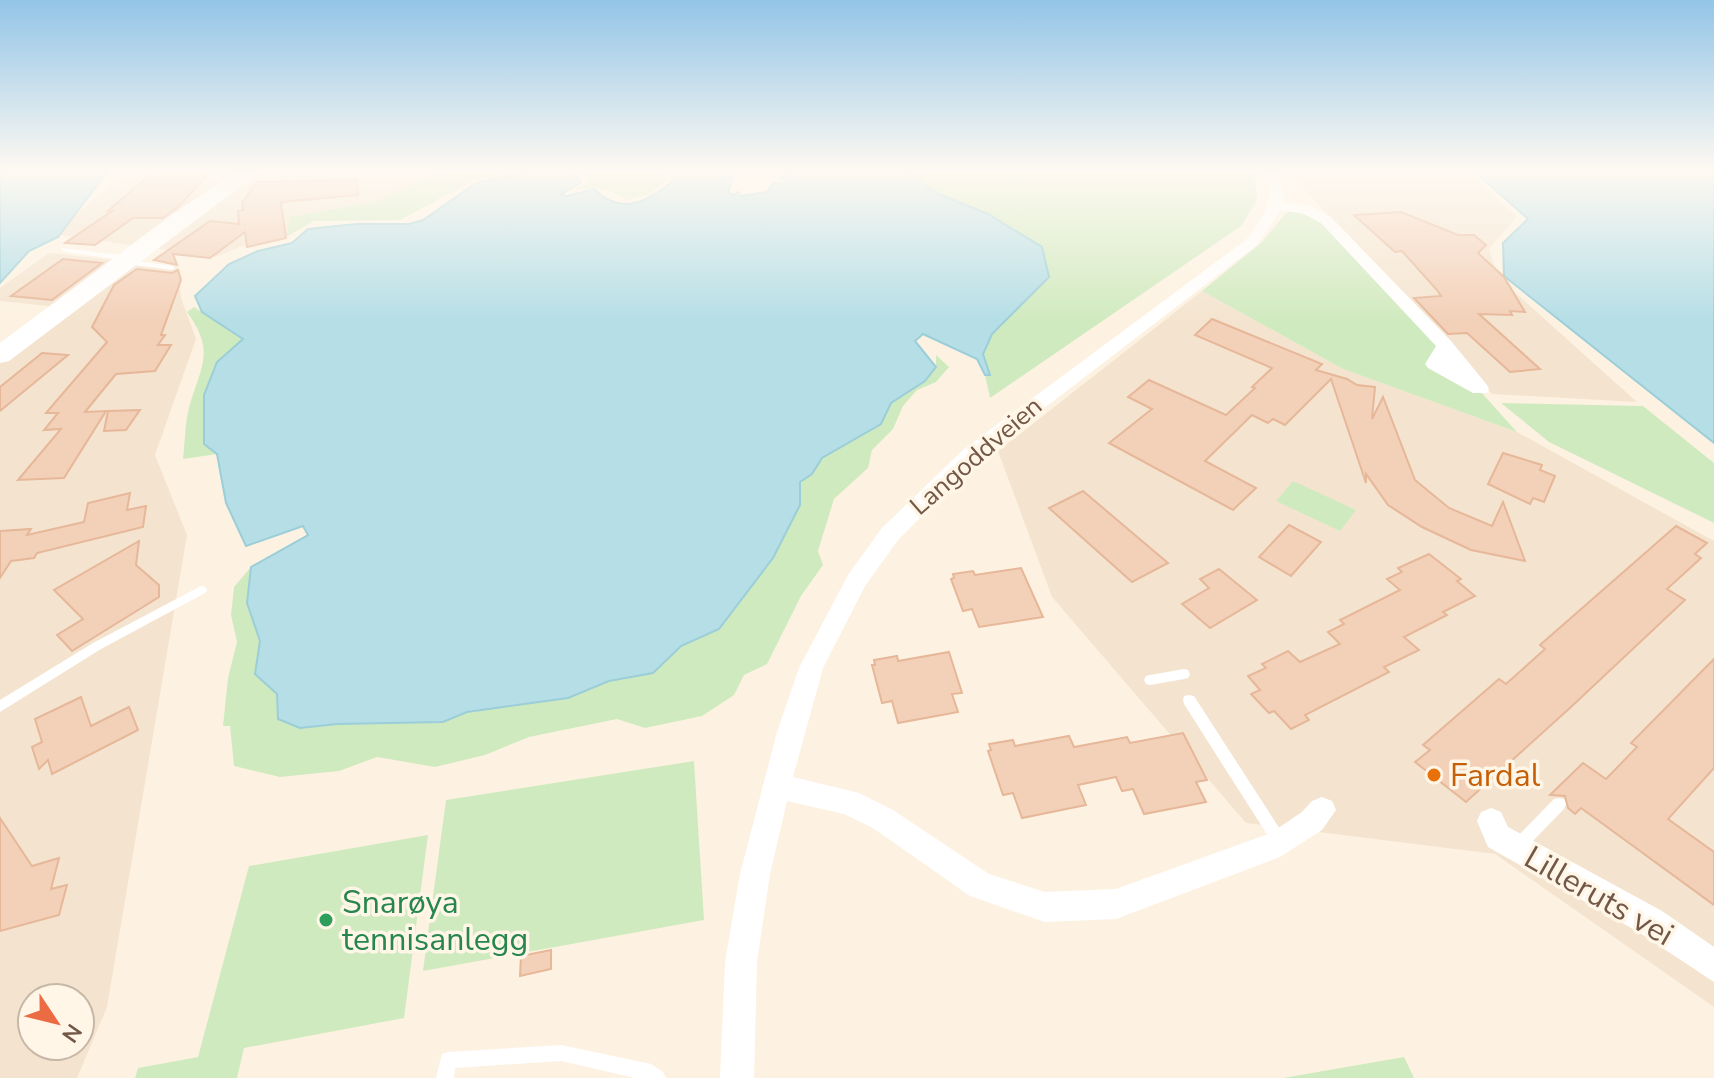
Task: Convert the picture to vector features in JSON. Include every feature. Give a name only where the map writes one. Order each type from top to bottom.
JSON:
[{"type":"street","points":[[0,355],[180,221]]},
{"type":"street","name":"Langoddveien","points":[[737,1078],[741,962],[755,874],[790,732],[811,668],[856,581],[890,534],[971,454],[1042,397],[1246,248],[1269,221]]},
{"type":"street","points":[[1327,221],[1445,345]]},
{"type":"street","points":[[777,786],[849,802],[883,819],[981,886],[1045,907],[1116,904],[1280,843],[1312,821],[1322,810]]},
{"type":"street","name":"Lilleruts vei","points":[[1491,821],[1498,837],[1651,922],[1714,966]]},
{"type":"lane","points":[[65,250],[172,268]]},
{"type":"lane","points":[[0,707],[97,646],[201,590]]},
{"type":"lane","points":[[1150,680],[1184,674]]},
{"type":"lane","points":[[1189,700],[1280,843]]},
{"type":"lane","points":[[1517,847],[1559,804]]},
{"type":"lane","points":[[445,1078],[448,1060],[561,1053],[651,1073],[657,1078]]},
{"type":"shaded area","points":[[69,221],[290,221],[286,237],[242,246],[216,257],[54,234]]},
{"type":"shaded area","points":[[1334,221],[1513,221],[1489,249],[1498,277],[1637,402],[1492,394]]},
{"type":"shaded area","points":[[49,253],[178,267],[181,298],[196,339],[155,455],[187,535],[107,1007],[96,1033],[96,982],[16,982],[16,1062],[84,1062],[77,1078],[0,1078],[0,360],[68,308],[0,301],[0,288]]},
{"type":"shaded area","points":[[1202,291],[1343,369],[1517,432],[1714,541],[1714,1007],[1495,854],[1246,823],[1052,597],[998,451]]},
{"type":"green space","points":[[289,221],[313,221],[286,237]]},
{"type":"green space","points":[[989,221],[1244,221],[990,398],[985,375],[990,375],[983,354],[992,334],[1003,325]]},
{"type":"green space","points":[[1279,221],[1327,221],[1517,432],[1343,369],[1202,291],[1261,243]]},
{"type":"green space","points":[[194,307],[244,339],[217,362],[204,444],[217,454],[183,459],[188,414],[204,349],[187,312]]},
{"type":"green space","points":[[936,355],[949,367],[936,382],[917,390],[903,406],[893,429],[872,450],[868,468],[834,499],[818,551],[823,565],[801,596],[767,664],[744,675],[734,695],[702,716],[645,728],[617,719],[529,737],[485,755],[435,767],[377,757],[339,771],[280,777],[234,766],[230,726],[223,726],[228,678],[237,642],[231,615],[234,587],[251,567],[247,603],[260,641],[255,674],[277,694],[300,728],[337,724],[443,722],[467,712],[568,698],[609,681],[653,673],[681,646],[719,628],[773,558],[800,505],[800,482],[812,474],[822,458],[881,424],[891,403],[925,381],[936,367]]},
{"type":"green space","points":[[1501,403],[1643,406],[1714,463],[1714,523],[1549,442]]},
{"type":"green space","points":[[1293,481],[1356,510],[1340,531],[1276,501]]},
{"type":"green space","points":[[694,761],[704,920],[423,971],[446,800]]},
{"type":"green space","name":"Snarøya tennisanlegg","points":[[428,835],[404,1018],[244,1048],[237,1078],[135,1078],[138,1068],[198,1057],[249,866]]},
{"type":"green space","points":[[1404,1057],[1414,1078],[1283,1078]]},
{"type":"water","points":[[0,221],[70,221],[58,237],[29,251],[0,283]]},
{"type":"water","points":[[418,221],[1000,221],[1042,247],[1049,277],[992,334],[983,354],[990,375],[985,375],[977,359],[923,334],[915,341],[936,367],[925,381],[891,403],[881,424],[822,458],[812,474],[800,482],[800,505],[773,558],[719,629],[681,646],[653,673],[609,681],[568,698],[467,712],[443,722],[337,724],[300,728],[278,719],[277,694],[255,674],[260,641],[247,603],[251,567],[308,535],[303,526],[246,546],[226,503],[217,454],[204,444],[204,395],[217,362],[243,339],[202,312],[195,296],[229,264],[258,251],[292,243],[308,229],[357,224]]},
{"type":"water","points":[[1526,221],[1714,221],[1714,443],[1504,276],[1503,243]]},
{"type":"building","points":[[97,221],[128,221],[95,245],[65,243]]},
{"type":"building","points":[[210,221],[239,224],[239,221],[284,221],[286,238],[247,247],[245,232],[210,258],[173,254],[177,265],[154,260]]},
{"type":"building","points":[[1361,221],[1424,221],[1458,235],[1474,235],[1486,245],[1478,253],[1504,277],[1525,312],[1510,311],[1512,315],[1479,314],[1540,369],[1510,372],[1467,333],[1448,334],[1414,298],[1441,296],[1402,251],[1395,252]]},
{"type":"building","points":[[63,259],[102,263],[52,300],[11,296]]},
{"type":"building","points":[[137,269],[172,273],[178,270],[181,280],[161,335],[165,335],[158,345],[171,345],[155,371],[116,374],[85,412],[106,411],[64,478],[18,480],[61,429],[44,430],[58,413],[46,413],[107,342],[92,327],[114,285]]},
{"type":"building","points":[[1212,319],[1322,364],[1316,370],[1357,385],[1375,387],[1372,419],[1383,397],[1415,480],[1449,508],[1492,526],[1503,502],[1525,561],[1471,550],[1422,527],[1388,505],[1366,474],[1366,483],[1331,379],[1285,425],[1273,419],[1268,423],[1252,415],[1205,461],[1256,488],[1233,510],[1109,443],[1152,409],[1128,397],[1149,380],[1226,415],[1272,368],[1195,335]]},
{"type":"building","points":[[42,353],[68,355],[0,411],[0,387]]},
{"type":"building","points":[[140,410],[126,430],[104,431],[108,411]]},
{"type":"building","points":[[1503,453],[1542,465],[1540,470],[1555,476],[1544,502],[1533,498],[1530,504],[1488,484]]},
{"type":"building","points":[[1083,491],[1168,563],[1132,582],[1049,508]]},
{"type":"building","points":[[130,493],[127,510],[146,506],[143,527],[37,553],[34,558],[11,561],[0,578],[0,531],[31,529],[27,535],[84,522],[88,503]]},
{"type":"building","points":[[1289,525],[1321,542],[1291,576],[1259,557]]},
{"type":"building","points":[[1676,526],[1707,543],[1695,554],[1701,558],[1667,589],[1685,600],[1466,802],[1415,762],[1430,750],[1423,745],[1499,679],[1506,684],[1545,649],[1540,645]]},
{"type":"building","points":[[139,541],[136,565],[159,585],[159,597],[72,651],[57,635],[83,619],[54,590]]},
{"type":"building","points":[[1429,554],[1461,579],[1457,581],[1475,596],[1443,612],[1447,615],[1404,637],[1419,650],[1384,667],[1389,672],[1305,715],[1309,720],[1291,729],[1274,711],[1269,713],[1251,694],[1260,690],[1248,676],[1266,668],[1262,664],[1288,651],[1300,662],[1340,644],[1328,632],[1344,624],[1340,620],[1400,590],[1387,579],[1402,572],[1398,568]]},
{"type":"building","points":[[1021,568],[1043,617],[979,627],[972,609],[963,611],[951,579],[954,578],[953,574],[973,571],[975,575]]},
{"type":"building","points":[[1219,569],[1257,600],[1210,628],[1182,604],[1209,588],[1200,579]]},
{"type":"building","points":[[949,652],[962,693],[952,694],[958,712],[898,723],[892,701],[882,703],[872,665],[875,665],[874,660],[897,656],[898,661]]},
{"type":"building","points":[[1714,659],[1714,768],[1668,819],[1714,852],[1714,905],[1581,808],[1575,814],[1568,808],[1565,796],[1550,795],[1583,763],[1606,779],[1637,747],[1631,743]]},
{"type":"building","points":[[81,697],[91,726],[129,707],[138,730],[52,774],[48,760],[39,769],[32,747],[42,742],[35,719]]},
{"type":"building","points":[[1183,733],[1207,780],[1196,782],[1206,802],[1144,814],[1133,789],[1122,791],[1116,777],[1078,785],[1086,805],[1022,818],[1013,793],[1003,795],[988,751],[991,750],[989,744],[1013,740],[1015,746],[1069,736],[1074,747],[1127,737],[1130,743]]},
{"type":"building","points":[[0,818],[32,866],[59,858],[51,889],[67,885],[59,915],[0,931]]},
{"type":"building","points":[[551,950],[551,969],[520,976],[521,956]]},
{"type":"place","name":"Fardal","points":[[1434,775]]},
{"type":"place","name":"Snarøya tennisanlegg","points":[[326,920]]}]
